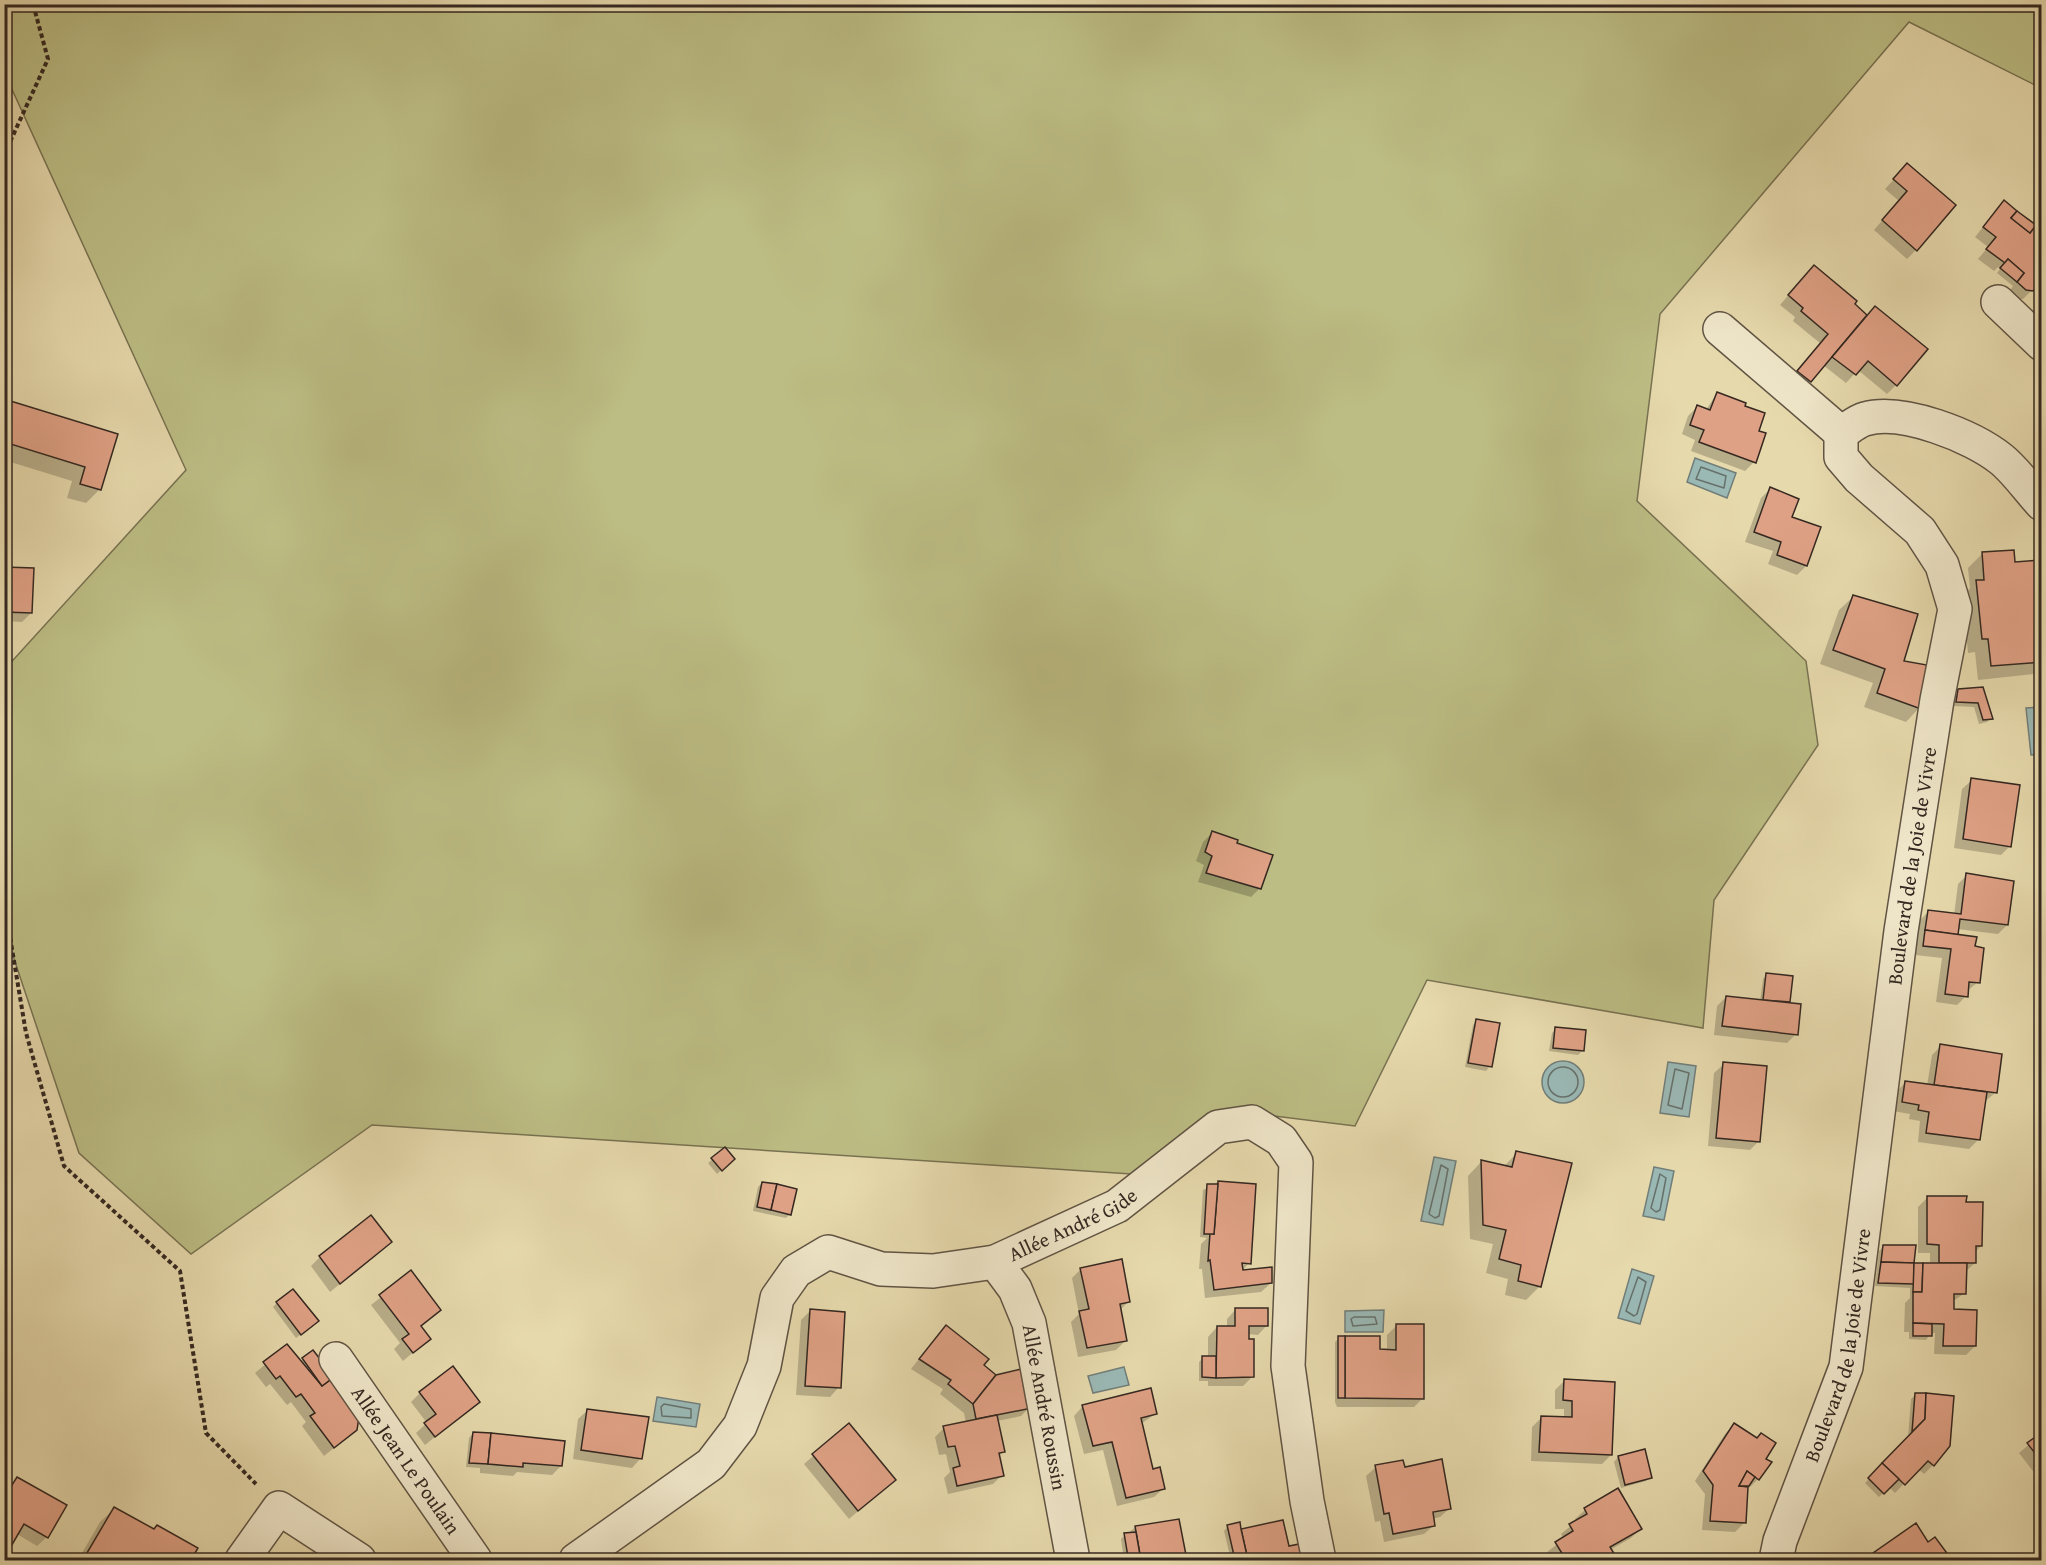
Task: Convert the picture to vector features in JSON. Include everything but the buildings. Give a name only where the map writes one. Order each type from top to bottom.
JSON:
[{"type":"street","points":[[1998,302],[2042,344]]},
{"type":"street","points":[[1720,329],[1841,433],[1865,419],[1895,417],[1953,433],[2001,459],[2042,504]]},
{"type":"street","name":"Boulevard de la Joie de Vivre","points":[[1776,1560],[1780,1541],[1846,1367],[1901,931],[1937,700],[1955,609],[1942,565],[1920,531],[1859,478],[1840,457],[1841,433]]},
{"type":"street","name":"Allée André Gide","points":[[576,1560],[711,1464],[734,1434],[740,1426],[764,1366],[777,1298],[796,1271],[828,1252],[881,1269],[933,1271],[995,1262],[1117,1206],[1218,1127],[1252,1122],[1281,1140],[1296,1162],[1288,1366],[1307,1501],[1319,1560]]},
{"type":"street","name":"Allée André Roussin","points":[[995,1262],[1015,1289],[1029,1323],[1073,1560]]},
{"type":"street","name":"Allée Jean Le Poulain","points":[[336,1359],[475,1560]]},
{"type":"street","points":[[242,1560],[279,1508],[359,1560]]},
{"type":"path","points":[[4,155],[48,59],[33,4]]},
{"type":"path","points":[[4,901],[26,1033],[64,1166],[180,1271],[206,1433],[279,1508]]},
{"type":"green space","points":[[5,5],[2041,5],[2041,88],[1909,22],[1660,314],[1637,501],[1806,661],[1818,745],[1714,900],[1703,1028],[1427,980],[1355,1126],[1225,1110],[1147,1175],[372,1125],[191,1254],[79,1153],[5,932],[4,670],[186,470],[5,74]]},
{"type":"water","points":[[1695,458],[1736,473],[1727,498],[1687,482]]},
{"type":"water","points":[[2041,707],[2041,754],[2031,755],[2026,708]]},
{"type":"water","points":[[1563,1061],[1578,1067],[1584,1082],[1578,1097],[1563,1103],[1548,1097],[1542,1082],[1548,1067]]},
{"type":"water","points":[[1668,1062],[1696,1066],[1689,1117],[1660,1113]]},
{"type":"water","points":[[1434,1157],[1456,1161],[1443,1225],[1421,1221]]},
{"type":"water","points":[[1654,1167],[1674,1171],[1664,1220],[1643,1216]]},
{"type":"water","points":[[1632,1269],[1654,1276],[1640,1324],[1618,1318]]},
{"type":"water","points":[[1384,1310],[1383,1332],[1345,1332],[1345,1311]]},
{"type":"water","points":[[1124,1367],[1129,1385],[1093,1393],[1088,1376]]},
{"type":"water","points":[[657,1397],[700,1404],[696,1427],[653,1421]]}]
